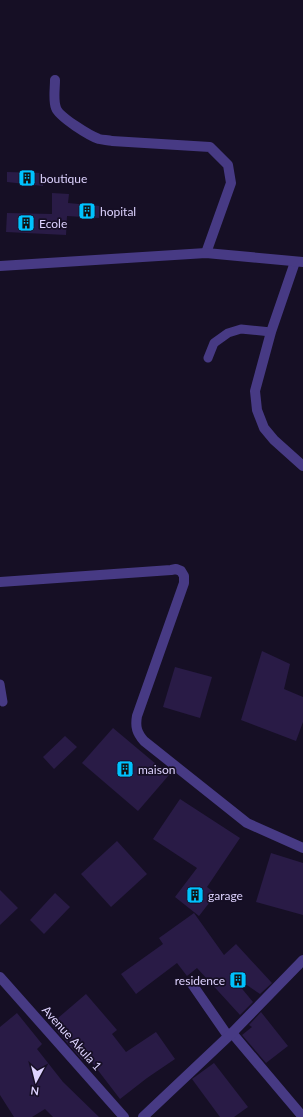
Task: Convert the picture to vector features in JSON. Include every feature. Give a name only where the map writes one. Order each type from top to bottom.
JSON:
[{"type":"street","points":[[55,80],[56,108],[59,114],[66,120],[98,138],[112,141],[210,147],[228,165],[231,183],[206,253]]},
{"type":"street","points":[[0,266],[206,253],[299,262],[271,332],[255,391],[257,410],[264,428],[274,440],[303,466]]},
{"type":"street","points":[[0,582],[171,570],[181,571],[184,576],[184,583],[137,716],[136,728],[138,735],[247,823],[303,848]]},
{"type":"street","points":[[143,1117],[230,1034],[303,960]]},
{"type":"street","name":"Avenue Akula 1","points":[[0,977],[124,1117]]},
{"type":"street","points":[[192,984],[230,1034],[303,1117]]},
{"type":"lane","points":[[208,358],[214,343],[228,333],[241,329],[271,332]]},
{"type":"lane","points":[[0,684],[3,702]]},
{"type":"building","name":"boutique","points":[[7,172],[44,173],[43,186],[7,182]]},
{"type":"building","points":[[52,193],[69,194],[68,203],[100,206],[99,218],[67,216],[66,235],[6,232],[7,213],[52,214]]},
{"type":"building","points":[[262,651],[290,664],[284,689],[303,697],[303,722],[296,741],[241,720]]},
{"type":"building","points":[[175,667],[212,677],[200,718],[163,707]]},
{"type":"building","name":"maison","points":[[113,728],[169,775],[138,811],[82,763]]},
{"type":"building","points":[[65,736],[77,747],[54,769],[43,757]]},
{"type":"building","name":"maison","points":[[180,799],[240,838],[207,887],[216,894],[199,916],[175,897],[197,868],[153,839]]},
{"type":"building","points":[[117,841],[147,874],[111,907],[81,874]]},
{"type":"building","points":[[271,853],[303,863],[303,915],[256,902]]},
{"type":"building","points":[[0,890],[18,908],[0,925]]},
{"type":"building","points":[[55,893],[70,907],[44,934],[30,920]]},
{"type":"building","points":[[194,913],[224,955],[236,944],[272,983],[260,994],[229,973],[253,1002],[240,1015],[197,968],[187,976],[177,963],[136,994],[121,974],[163,944],[159,938]]},
{"type":"building","points":[[86,994],[117,1030],[112,1034],[126,1052],[156,1032],[175,1059],[120,1099],[87,1056],[82,1060],[51,1024]]},
{"type":"building","points":[[261,1012],[288,1046],[266,1063],[242,1035],[252,1027],[249,1025]]},
{"type":"building","points":[[17,1013],[42,1044],[37,1049],[63,1082],[99,1117],[53,1117],[45,1109],[32,1117],[14,1117],[0,1095],[0,1027]]},
{"type":"building","points":[[214,1063],[248,1107],[234,1117],[220,1117],[192,1079]]},
{"type":"place","name":"boutique","points":[[27,178]]},
{"type":"place","name":"hopital","points":[[87,211]]},
{"type":"place","name":"Ecole","points":[[26,223]]},
{"type":"place","name":"maison","points":[[125,769]]},
{"type":"place","name":"garage","points":[[195,895]]},
{"type":"place","name":"residence","points":[[238,980]]}]
